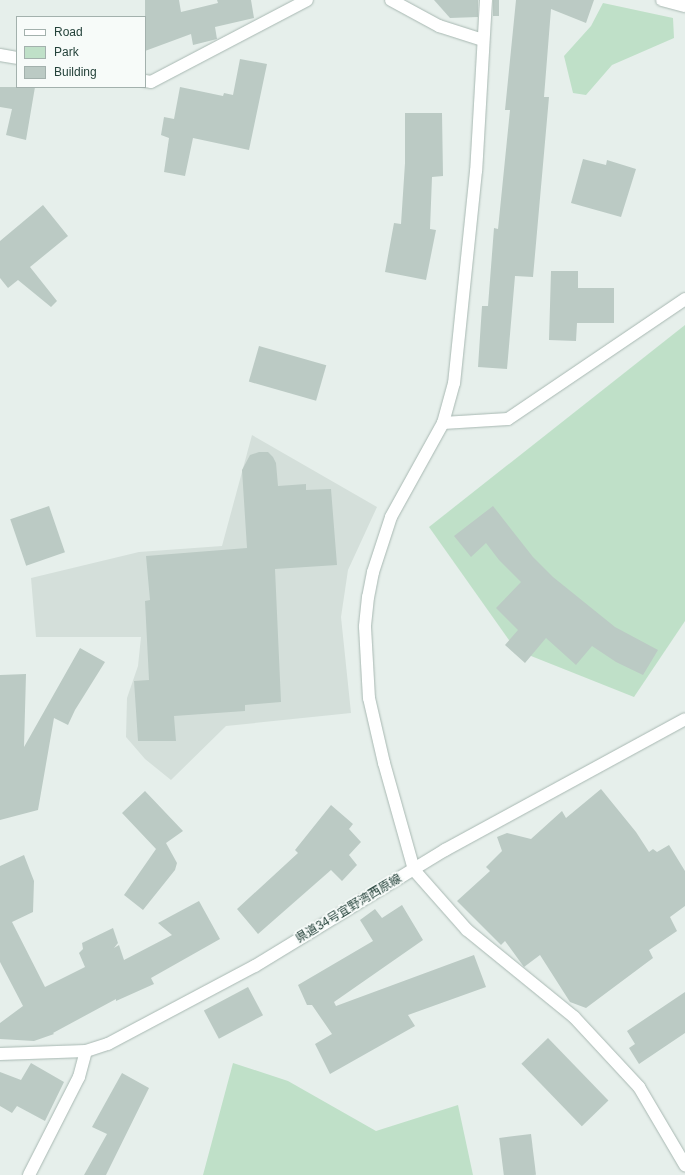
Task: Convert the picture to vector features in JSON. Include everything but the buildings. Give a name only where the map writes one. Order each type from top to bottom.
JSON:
[{"type":"street","points":[[146,81],[151,82],[307,0]]},
{"type":"street","points":[[392,0],[439,26],[483,40]]},
{"type":"street","points":[[486,0],[476,171],[454,383],[443,423],[391,517],[373,572],[368,597],[365,627],[369,698],[384,763],[414,870],[467,930],[574,1017],[639,1087],[685,1165]]},
{"type":"street","points":[[662,0],[685,6]]},
{"type":"street","points":[[0,55],[16,58]]},
{"type":"street","points":[[443,423],[508,419],[685,299]]},
{"type":"street","name":"県道34号宜野湾西原線","points":[[0,1054],[86,1051],[108,1044],[248,970],[459,842],[685,719]]},
{"type":"street","points":[[29,1175],[79,1077],[86,1051]]},
{"type":"shaded area","points":[[252,435],[377,507],[348,570],[341,617],[351,713],[226,726],[171,780],[145,759],[126,737],[127,698],[138,666],[141,637],[36,637],[31,578],[139,552],[222,546]]},
{"type":"green space","points":[[603,3],[673,18],[674,38],[612,65],[586,95],[573,93],[564,56],[591,26]]},
{"type":"green space","points":[[685,325],[685,621],[634,697],[516,650],[429,527]]},
{"type":"green space","points":[[233,1063],[288,1081],[376,1131],[458,1105],[473,1175],[203,1175]]}]
